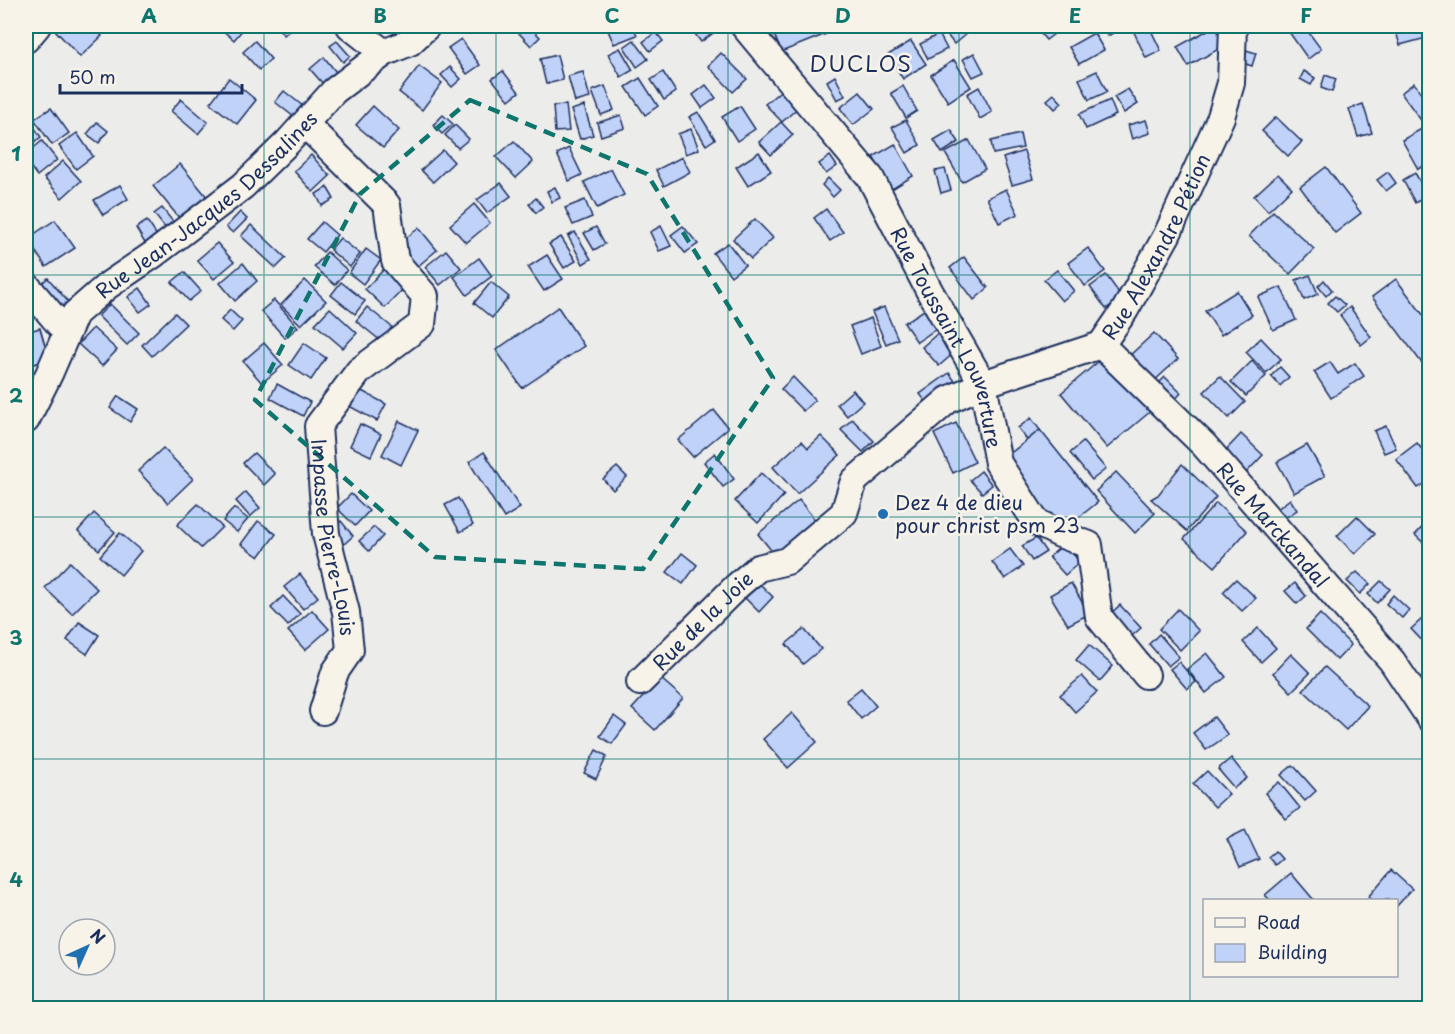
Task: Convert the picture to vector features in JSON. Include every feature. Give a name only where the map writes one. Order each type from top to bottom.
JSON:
[{"type":"street","points":[[26,39],[37,26]]},
{"type":"street","points":[[350,26],[384,53]]},
{"type":"street","name":"Rue Jean-Jacques Dessalines","points":[[26,420],[75,314],[107,286],[154,254],[243,186],[287,143],[334,91],[384,53],[410,42],[427,26]]},
{"type":"street","name":"Rue Toussaint Louverture","points":[[744,26],[870,177],[982,384],[998,462],[1036,522],[1089,545],[1099,617],[1146,675]]},
{"type":"street","name":"Rue Alexandre Pétion","points":[[982,384],[1101,345],[1125,310],[1167,235],[1221,117],[1231,83],[1233,26]]},
{"type":"street","name":"Impasse Pierre-Louis","points":[[305,123],[387,205],[396,261],[425,296],[422,324],[359,371],[318,426],[326,534],[346,612],[350,650],[335,672],[323,711]]},
{"type":"street","points":[[26,285],[66,332]]},
{"type":"street","name":"Rue Marckandal","points":[[1101,345],[1204,445],[1392,662],[1430,718]]},
{"type":"street","name":"Rue de la Joie","points":[[640,682],[758,568],[787,561],[844,513],[854,481],[948,400],[982,384]]},
{"type":"highlighted area","points":[[470,100],[647,174],[773,378],[643,569],[435,557],[255,400],[360,194]]},
{"type":"building","points":[[60,26],[93,26],[102,36],[80,57],[55,30]]},
{"type":"building","points":[[217,26],[241,26],[244,28],[234,40]]},
{"type":"building","points":[[276,26],[295,26],[284,35]]},
{"type":"building","points":[[523,26],[529,26],[540,37],[531,46],[517,31]]},
{"type":"building","points":[[606,26],[633,26],[637,35],[614,44]]},
{"type":"building","points":[[689,26],[719,26],[720,28],[701,42]]},
{"type":"building","points":[[771,26],[823,26],[826,34],[781,52]]},
{"type":"building","points":[[940,26],[960,26],[966,34],[954,44]]},
{"type":"building","points":[[1034,26],[1053,26],[1058,31],[1046,40]]},
{"type":"building","points":[[1101,26],[1116,26],[1119,29],[1108,36]]},
{"type":"building","points":[[1149,26],[1161,51],[1146,58],[1133,30]]},
{"type":"building","points":[[1215,26],[1226,45],[1188,66],[1177,47]]},
{"type":"building","points":[[1298,26],[1304,26],[1321,49],[1308,59],[1289,32]]},
{"type":"building","points":[[1394,26],[1430,26],[1430,37],[1400,45]]},
{"type":"building","points":[[656,32],[663,41],[650,51],[643,42]]},
{"type":"building","points":[[1094,33],[1104,50],[1079,64],[1069,47]]},
{"type":"building","points":[[939,34],[947,49],[928,59],[920,44]]},
{"type":"building","points":[[461,39],[480,65],[467,74],[448,48]]},
{"type":"building","points":[[634,40],[648,59],[637,67],[624,47]]},
{"type":"building","points":[[255,41],[271,59],[259,70],[243,52]]},
{"type":"building","points":[[337,41],[350,56],[343,62],[330,46]]},
{"type":"building","points":[[911,41],[926,64],[903,79],[888,55]]},
{"type":"building","points":[[620,48],[633,70],[621,77],[608,54]]},
{"type":"building","points":[[1246,50],[1256,53],[1252,66],[1243,63]]},
{"type":"building","points":[[721,53],[747,79],[733,92],[708,66]]},
{"type":"building","points":[[974,53],[984,72],[973,77],[963,59]]},
{"type":"building","points":[[557,55],[563,80],[546,84],[540,59]]},
{"type":"building","points":[[324,57],[336,72],[323,84],[310,69]]},
{"type":"building","points":[[954,60],[971,87],[948,102],[931,75]]},
{"type":"building","points":[[419,66],[442,83],[422,110],[399,92]]},
{"type":"building","points":[[450,67],[461,79],[452,87],[441,75]]},
{"type":"building","points":[[503,71],[519,92],[509,100],[492,79]]},
{"type":"building","points":[[1097,71],[1107,92],[1089,100],[1079,79]]},
{"type":"building","points":[[1304,71],[1315,78],[1311,85],[1300,79]]},
{"type":"building","points":[[583,72],[590,98],[575,102],[568,76]]},
{"type":"building","points":[[663,72],[676,92],[664,100],[651,80]]},
{"type":"building","points":[[1325,75],[1336,79],[1332,92],[1321,88]]},
{"type":"building","points":[[835,76],[845,96],[837,100],[827,81]]},
{"type":"building","points":[[229,78],[256,100],[237,124],[210,103]]},
{"type":"building","points":[[640,78],[658,106],[645,115],[626,87]]},
{"type":"building","points":[[1414,83],[1430,105],[1430,119],[1423,123],[1401,93]]},
{"type":"building","points":[[706,85],[716,98],[702,108],[693,95]]},
{"type":"building","points":[[605,86],[614,110],[601,115],[592,91]]},
{"type":"building","points":[[903,86],[917,111],[906,118],[891,93]]},
{"type":"building","points":[[979,87],[992,112],[980,119],[967,94]]},
{"type":"building","points":[[784,88],[800,106],[782,122],[765,104]]},
{"type":"building","points":[[1128,89],[1138,104],[1124,113],[1114,97]]},
{"type":"building","points":[[284,91],[303,106],[294,117],[275,102]]},
{"type":"building","points":[[860,92],[874,109],[853,125],[840,108]]},
{"type":"building","points":[[1054,94],[1062,103],[1055,109],[1047,100]]},
{"type":"building","points":[[181,99],[208,122],[198,134],[171,111]]},
{"type":"building","points":[[1110,100],[1116,115],[1086,129],[1079,114]]},
{"type":"building","points":[[1363,104],[1372,133],[1358,137],[1349,109]]},
{"type":"building","points":[[566,105],[569,131],[555,132],[553,106]]},
{"type":"building","points":[[373,106],[399,130],[383,148],[356,125]]},
{"type":"building","points":[[584,106],[593,135],[580,139],[571,110]]},
{"type":"building","points":[[740,106],[755,129],[737,141],[722,117]]},
{"type":"building","points":[[51,108],[69,133],[52,145],[34,119]]},
{"type":"building","points":[[698,112],[715,139],[706,145],[689,117]]},
{"type":"building","points":[[26,115],[41,137],[26,148]]},
{"type":"building","points":[[443,115],[453,124],[442,134],[433,125]]},
{"type":"building","points":[[621,115],[625,128],[601,136],[597,123]]},
{"type":"building","points":[[1276,117],[1302,142],[1288,156],[1262,131]]},
{"type":"building","points":[[906,120],[920,145],[907,153],[892,127]]},
{"type":"building","points":[[1146,120],[1150,133],[1132,139],[1128,125]]},
{"type":"building","points":[[97,122],[108,131],[99,143],[87,134]]},
{"type":"building","points":[[781,122],[793,135],[771,155],[759,142]]},
{"type":"building","points":[[455,125],[469,139],[458,148],[445,135]]},
{"type":"building","points":[[1425,127],[1430,135],[1430,163],[1418,169],[1402,140]]},
{"type":"building","points":[[691,129],[699,149],[686,154],[678,134]]},
{"type":"building","points":[[951,130],[959,142],[942,153],[934,140]]},
{"type":"building","points":[[77,133],[93,156],[76,169],[59,146]]},
{"type":"building","points":[[1020,134],[1023,148],[993,154],[991,141]]},
{"type":"building","points":[[969,140],[985,169],[962,182],[945,153]]},
{"type":"building","points":[[42,141],[57,160],[37,176],[26,161],[26,154]]},
{"type":"building","points":[[514,141],[533,162],[516,178],[496,157]]},
{"type":"building","points":[[895,144],[913,176],[892,189],[873,157]]},
{"type":"building","points":[[569,148],[582,175],[569,181],[557,154]]},
{"type":"building","points":[[443,150],[454,162],[433,182],[421,170]]},
{"type":"building","points":[[1024,151],[1033,179],[1012,185],[1003,158]]},
{"type":"building","points":[[759,152],[771,171],[748,186],[736,167]]},
{"type":"building","points":[[311,155],[330,176],[313,192],[294,171]]},
{"type":"building","points":[[830,156],[837,166],[826,174],[819,164]]},
{"type":"building","points":[[682,157],[690,172],[664,186],[656,170]]},
{"type":"building","points":[[63,161],[81,181],[62,198],[44,178]]},
{"type":"building","points":[[180,164],[212,203],[185,225],[153,186]]},
{"type":"building","points":[[1326,167],[1361,213],[1335,233],[1300,187]]},
{"type":"building","points":[[611,169],[624,195],[597,208],[584,182]]},
{"type":"building","points":[[945,169],[951,190],[941,193],[935,171]]},
{"type":"building","points":[[1388,172],[1396,183],[1386,191],[1377,180]]},
{"type":"building","points":[[1415,173],[1428,195],[1415,203],[1403,180]]},
{"type":"building","points":[[1278,174],[1292,188],[1268,211],[1254,196]]},
{"type":"building","points":[[828,178],[840,190],[833,197],[822,185]]},
{"type":"building","points":[[501,183],[511,196],[487,213],[477,200]]},
{"type":"building","points":[[120,185],[128,199],[103,215],[94,200]]},
{"type":"building","points":[[327,187],[334,199],[322,206],[316,194]]},
{"type":"building","points":[[555,187],[560,198],[552,202],[547,191]]},
{"type":"building","points":[[1006,189],[1018,214],[999,223],[987,198]]},
{"type":"building","points":[[536,198],[543,207],[536,213],[529,204]]},
{"type":"building","points":[[585,200],[592,217],[573,225],[565,208]]},
{"type":"building","points":[[474,204],[490,223],[466,243],[450,225]]},
{"type":"building","points":[[162,208],[178,228],[170,234],[154,214]]},
{"type":"building","points":[[826,209],[843,232],[830,241],[814,218]]},
{"type":"building","points":[[1273,211],[1314,249],[1290,274],[1249,236]]},
{"type":"building","points":[[240,212],[247,219],[233,233],[226,227]]},
{"type":"building","points":[[755,219],[773,238],[751,259],[733,239]]},
{"type":"building","points":[[55,220],[75,248],[46,267],[27,239]]},
{"type":"building","points":[[147,221],[158,237],[146,245],[136,228]]},
{"type":"building","points":[[322,222],[337,235],[323,252],[307,239]]},
{"type":"building","points":[[251,225],[286,258],[276,268],[241,236]]},
{"type":"building","points":[[661,226],[671,246],[659,251],[650,232]]},
{"type":"building","points":[[683,226],[698,244],[685,253],[671,235]]},
{"type":"building","points":[[596,227],[605,244],[594,250],[584,233]]},
{"type":"building","points":[[419,228],[437,250],[417,267],[398,244]]},
{"type":"building","points":[[575,232],[591,259],[583,264],[568,236]]},
{"type":"building","points":[[561,237],[576,261],[564,268],[549,244]]},
{"type":"building","points":[[340,238],[360,254],[350,267],[330,250]]},
{"type":"building","points":[[217,243],[234,262],[214,279],[197,260]]},
{"type":"building","points":[[728,243],[745,265],[731,276],[713,253]]},
{"type":"building","points":[[1088,248],[1105,271],[1085,286],[1068,263]]},
{"type":"building","points":[[366,249],[381,260],[363,284],[349,273]]},
{"type":"building","points":[[446,250],[461,268],[440,285],[425,267]]},
{"type":"building","points":[[327,252],[347,270],[335,285],[314,267]]},
{"type":"building","points":[[547,255],[563,279],[544,291],[528,267]]},
{"type":"building","points":[[964,257],[988,288],[974,300],[950,268]]},
{"type":"building","points":[[479,258],[492,276],[467,295],[454,277]]},
{"type":"building","points":[[243,263],[257,281],[235,301],[220,283]]},
{"type":"building","points":[[385,268],[405,287],[385,308],[365,289]]},
{"type":"building","points":[[1057,270],[1074,291],[1062,301],[1044,280]]},
{"type":"building","points":[[184,272],[201,291],[189,301],[172,282]]},
{"type":"building","points":[[1106,275],[1122,297],[1106,309],[1090,287]]},
{"type":"building","points":[[1310,275],[1318,294],[1304,300],[1296,280]]},
{"type":"building","points":[[48,278],[70,304],[60,312],[38,286]]},
{"type":"building","points":[[1396,279],[1430,324],[1430,356],[1421,362],[1372,297]]},
{"type":"building","points":[[305,280],[326,301],[301,325],[281,305]]},
{"type":"building","points":[[1324,280],[1332,290],[1326,296],[1318,286]]},
{"type":"building","points":[[341,282],[365,301],[355,314],[331,295]]},
{"type":"building","points":[[491,282],[509,297],[492,318],[474,303]]},
{"type":"building","points":[[1281,287],[1296,320],[1273,330],[1258,297]]},
{"type":"building","points":[[140,288],[151,304],[140,312],[128,297]]},
{"type":"building","points":[[1237,291],[1252,315],[1221,335],[1205,311]]},
{"type":"building","points":[[1335,296],[1345,305],[1337,312],[1328,303]]},
{"type":"building","points":[[274,300],[298,327],[285,338],[261,311]]},
{"type":"building","points":[[110,304],[139,333],[127,345],[98,316]]},
{"type":"building","points":[[367,307],[392,327],[381,341],[356,321]]},
{"type":"building","points":[[558,307],[584,346],[522,388],[496,350]]},
{"type":"building","points":[[884,307],[898,339],[886,344],[872,312]]},
{"type":"building","points":[[1350,307],[1371,337],[1361,345],[1340,315]]},
{"type":"building","points":[[330,308],[357,333],[343,348],[315,324]]},
{"type":"building","points":[[230,310],[242,321],[233,331],[221,320]]},
{"type":"building","points":[[924,310],[936,329],[917,342],[904,323]]},
{"type":"building","points":[[175,313],[186,324],[152,356],[142,345]]},
{"type":"building","points":[[871,318],[881,346],[861,354],[850,326]]},
{"type":"building","points":[[40,328],[49,360],[30,365],[26,351],[26,332]]},
{"type":"building","points":[[93,328],[117,350],[102,366],[78,344]]},
{"type":"building","points":[[938,333],[955,352],[939,366],[922,347]]},
{"type":"building","points":[[1154,333],[1178,359],[1152,383],[1128,357]]},
{"type":"building","points":[[1261,338],[1281,359],[1266,373],[1246,352]]},
{"type":"building","points":[[264,343],[283,365],[262,383],[243,361]]},
{"type":"building","points":[[304,343],[326,358],[311,380],[289,365]]},
{"type":"building","points":[[1105,356],[1151,411],[1107,448],[1061,393]]},
{"type":"building","points":[[1252,361],[1266,376],[1246,396],[1231,382]]},
{"type":"building","points":[[1330,362],[1338,374],[1355,363],[1364,376],[1331,398],[1314,372]]},
{"type":"building","points":[[1280,367],[1289,377],[1280,386],[1271,376]]},
{"type":"building","points":[[949,373],[958,385],[929,406],[920,394]]},
{"type":"building","points":[[1220,376],[1245,402],[1229,418],[1204,392]]},
{"type":"building","points":[[793,377],[815,400],[803,411],[781,389]]},
{"type":"building","points":[[1165,377],[1181,393],[1172,403],[1155,387]]},
{"type":"building","points":[[277,384],[310,402],[303,416],[270,398]]},
{"type":"building","points":[[358,389],[386,404],[377,421],[349,406]]},
{"type":"building","points":[[853,390],[863,402],[847,416],[837,404]]},
{"type":"building","points":[[118,396],[138,409],[130,422],[110,408]]},
{"type":"building","points":[[714,410],[728,428],[693,457],[678,440]]},
{"type":"building","points":[[1031,418],[1040,430],[1027,440],[1018,428]]},
{"type":"building","points":[[852,419],[874,441],[863,452],[841,430]]},
{"type":"building","points":[[399,421],[418,430],[401,465],[382,455]]},
{"type":"building","points":[[956,423],[975,462],[953,473],[934,434]]},
{"type":"building","points":[[360,424],[381,434],[371,456],[350,446]]},
{"type":"building","points":[[1386,426],[1396,448],[1384,453],[1374,431]]},
{"type":"building","points":[[1040,430],[1098,502],[1062,531],[1003,459]]},
{"type":"building","points":[[1241,434],[1263,455],[1246,473],[1224,452]]},
{"type":"building","points":[[821,436],[840,455],[797,494],[773,467],[802,441],[808,448]]},
{"type":"building","points":[[1083,442],[1106,469],[1092,480],[1070,453]]},
{"type":"building","points":[[1417,443],[1430,460],[1430,480],[1418,488],[1396,459]]},
{"type":"building","points":[[1307,445],[1325,476],[1294,493],[1277,462]]},
{"type":"building","points":[[163,448],[193,479],[168,503],[138,471]]},
{"type":"building","points":[[484,452],[520,508],[504,518],[469,462]]},
{"type":"building","points":[[254,453],[275,474],[264,485],[243,463]]},
{"type":"building","points":[[715,453],[734,479],[723,487],[704,462]]},
{"type":"building","points":[[1182,464],[1216,497],[1187,531],[1151,499],[1158,495]]},
{"type":"building","points":[[617,467],[627,477],[613,490],[603,479]]},
{"type":"building","points":[[981,471],[992,485],[982,493],[970,480]]},
{"type":"building","points":[[1116,472],[1155,513],[1135,533],[1096,491]]},
{"type":"building","points":[[761,473],[784,495],[758,523],[735,501]]},
{"type":"building","points":[[246,492],[260,508],[250,517],[236,501]]},
{"type":"building","points":[[351,494],[369,511],[355,526],[337,508]]},
{"type":"building","points":[[458,498],[473,525],[460,532],[445,505]]},
{"type":"building","points":[[1290,499],[1297,510],[1282,520],[1276,510]]},
{"type":"building","points":[[799,500],[816,521],[775,555],[758,534]]},
{"type":"building","points":[[1216,503],[1247,531],[1215,567],[1184,539]]},
{"type":"building","points":[[198,504],[222,527],[201,548],[177,525]]},
{"type":"building","points":[[234,508],[248,519],[237,532],[223,521]]},
{"type":"building","points":[[94,513],[115,532],[99,550],[78,531]]},
{"type":"building","points":[[1357,516],[1375,534],[1355,554],[1337,536]]},
{"type":"building","points":[[1430,519],[1430,549],[1415,535]]},
{"type":"building","points":[[258,521],[276,534],[259,557],[241,544]]},
{"type":"building","points":[[341,521],[353,536],[343,545],[330,530]]},
{"type":"building","points":[[374,527],[383,536],[369,551],[359,541]]},
{"type":"building","points":[[120,533],[141,551],[121,575],[100,556]]},
{"type":"building","points":[[1036,538],[1046,552],[1032,561],[1022,546]]},
{"type":"building","points":[[1064,544],[1080,562],[1065,575],[1049,557]]},
{"type":"building","points":[[1010,549],[1023,566],[1005,579],[992,562]]},
{"type":"building","points":[[682,553],[697,565],[683,584],[667,572]]},
{"type":"building","points":[[70,562],[97,589],[72,614],[45,588]]},
{"type":"building","points":[[1357,572],[1370,584],[1360,594],[1347,581]]},
{"type":"building","points":[[300,574],[318,597],[303,609],[284,587]]},
{"type":"building","points":[[1236,579],[1256,598],[1242,611],[1223,592]]},
{"type":"building","points":[[1381,581],[1390,589],[1377,603],[1368,594]]},
{"type":"building","points":[[759,583],[773,597],[759,612],[745,598]]},
{"type":"building","points":[[1071,583],[1089,614],[1068,625],[1050,595]]},
{"type":"building","points":[[1295,583],[1306,596],[1297,604],[1285,591]]},
{"type":"building","points":[[1393,595],[1409,610],[1402,618],[1386,604]]},
{"type":"building","points":[[283,596],[300,614],[288,626],[271,608]]},
{"type":"building","points":[[1120,605],[1141,628],[1127,640],[1107,617]]},
{"type":"building","points":[[1178,609],[1199,631],[1180,650],[1159,629]]},
{"type":"building","points":[[312,610],[329,629],[305,650],[288,631]]},
{"type":"building","points":[[1320,614],[1351,645],[1337,660],[1306,629]]},
{"type":"building","points":[[1422,619],[1430,627],[1430,646],[1428,647],[1411,629]]},
{"type":"building","points":[[79,622],[99,635],[87,654],[67,640]]},
{"type":"building","points":[[1258,628],[1276,648],[1261,662],[1243,642]]},
{"type":"building","points":[[804,629],[821,649],[803,664],[786,644]]},
{"type":"building","points":[[1159,634],[1179,657],[1168,666],[1149,644]]},
{"type":"building","points":[[1089,645],[1113,666],[1100,681],[1076,660]]},
{"type":"building","points":[[1207,653],[1226,677],[1206,693],[1187,669]]},
{"type":"building","points":[[1291,654],[1310,673],[1291,692],[1273,673]]},
{"type":"building","points":[[1179,662],[1196,682],[1187,689],[1170,669]]},
{"type":"building","points":[[1325,667],[1368,706],[1346,730],[1303,690]]},
{"type":"building","points":[[1082,676],[1097,692],[1075,712],[1060,695]]},
{"type":"building","points":[[660,678],[683,698],[655,730],[632,709]]},
{"type":"building","points":[[861,688],[876,706],[861,719],[846,700]]},
{"type":"building","points":[[792,713],[817,742],[788,768],[763,739]]},
{"type":"building","points":[[614,716],[626,725],[612,744],[600,736]]},
{"type":"building","points":[[1214,717],[1228,735],[1206,750],[1193,733]]},
{"type":"building","points":[[596,750],[607,756],[596,779],[584,773]]},
{"type":"building","points":[[1231,758],[1247,778],[1234,788],[1218,769]]},
{"type":"building","points":[[1293,765],[1316,791],[1305,801],[1281,775]]},
{"type":"building","points":[[1207,771],[1229,794],[1215,807],[1193,784]]},
{"type":"building","points":[[1279,782],[1300,808],[1286,819],[1265,793]]},
{"type":"building","points":[[1245,830],[1259,859],[1240,867],[1227,839]]},
{"type":"building","points":[[1275,851],[1282,859],[1275,865],[1268,857]]},
{"type":"building","points":[[1391,870],[1412,889],[1398,905],[1398,899],[1371,899],[1368,897]]},
{"type":"building","points":[[1291,873],[1313,899],[1269,899],[1265,895]]},
{"type":"place","name":"Dez 4 de dieu pour christ psm 23","points":[[883,514]]},
{"type":"district","name":"DUCLOS","points":[[861,62]]}]
